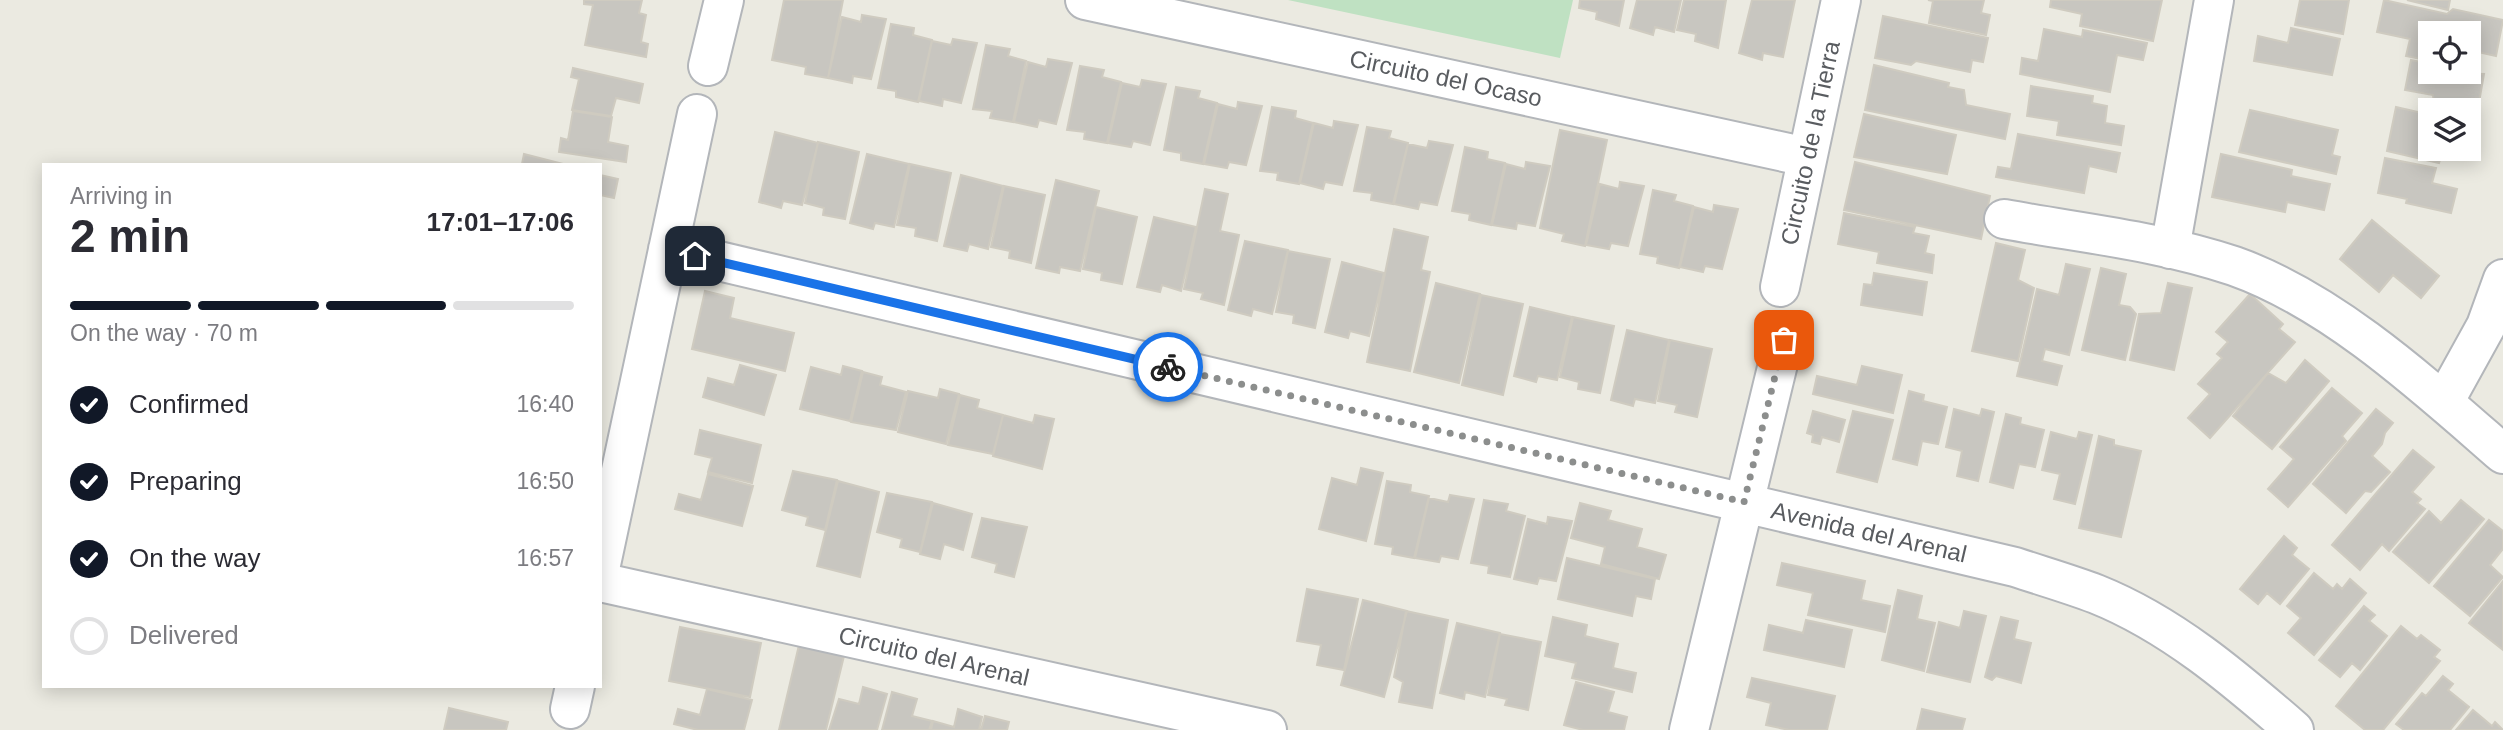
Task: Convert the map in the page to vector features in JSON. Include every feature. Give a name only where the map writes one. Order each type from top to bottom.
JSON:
[{"type":"street","points":[[708,66],[724,0]]},
{"type":"street","name":"Circuito del Ocaso","points":[[1085,0],[1807,157]]},
{"type":"street","name":"Circuito de la Tierra","points":[[1780,287],[1841,0]]},
{"type":"street","points":[[2170,249],[2214,0]]},
{"type":"street","points":[[602,560],[697,114]]},
{"type":"street","points":[[2004,219],[2170,249],[2234,267],[2295,293],[2358,336],[2444,402],[2503,454]]},
{"type":"street","name":"Avenida del Arenal","points":[[668,249],[2015,567],[2098,595],[2161,627],[2205,657],[2294,730]]},
{"type":"street","points":[[2444,402],[2486,326],[2503,279]]},
{"type":"street","points":[[1689,730],[1784,340]]},
{"type":"street","name":"Circuito del Arenal","points":[[602,582],[1267,730]]},
{"type":"green space","points":[[1288,0],[1573,0],[1560,58]]},
{"type":"building","points":[[584,0],[642,0],[639,13],[646,15],[641,42],[648,44],[646,57],[585,45],[593,5],[584,4]]},
{"type":"building","points":[[784,0],[843,0],[828,78],[805,74],[806,67],[772,60]]},
{"type":"building","points":[[1580,0],[1624,0],[1619,26],[1596,19],[1597,12],[1579,8]]},
{"type":"building","points":[[1637,0],[1681,0],[1674,32],[1655,27],[1653,35],[1630,28]]},
{"type":"building","points":[[1684,0],[1726,0],[1718,48],[1695,41],[1696,34],[1677,30]]},
{"type":"building","points":[[1752,0],[1795,0],[1783,57],[1763,53],[1762,60],[1739,53]]},
{"type":"building","points":[[1928,0],[1984,0],[1981,13],[1990,15],[1986,35],[1929,23],[1933,1]]},
{"type":"building","points":[[2051,0],[2162,0],[2153,41],[2080,26],[2082,14],[2050,7]]},
{"type":"building","points":[[2300,0],[2349,0],[2343,34],[2295,25]]},
{"type":"building","points":[[2384,0],[2447,14],[2453,9],[2503,20],[2496,56],[2481,53],[2481,21],[2418,21],[2418,58],[2406,56],[2410,39],[2377,32]]},
{"type":"building","points":[[2407,0],[2450,0],[2448,10]]},
{"type":"building","points":[[862,15],[886,19],[871,79],[853,76],[852,83],[828,78],[842,17],[861,22]]},
{"type":"building","points":[[1883,16],[1988,38],[1983,62],[1972,60],[1970,72],[1916,61],[1911,65],[1875,58]]},
{"type":"building","points":[[891,24],[914,28],[913,35],[932,40],[918,102],[896,97],[896,91],[878,88]]},
{"type":"building","points":[[2291,28],[2340,39],[2332,75],[2254,61],[2258,36],[2288,43]]},
{"type":"building","points":[[2044,29],[2082,37],[2083,30],[2147,43],[2143,60],[2117,55],[2110,92],[2020,74],[2022,58],[2038,61]]},
{"type":"building","points":[[953,39],[977,43],[961,103],[943,99],[942,106],[919,101],[932,41],[951,45]]},
{"type":"building","points":[[986,45],[1010,49],[1008,56],[1026,61],[1013,122],[990,118],[992,111],[973,109]]},
{"type":"building","points":[[1048,59],[1072,63],[1056,124],[1039,120],[1037,127],[1014,122],[1028,62],[1046,67]]},
{"type":"building","points":[[2411,60],[2418,61],[2418,84],[2481,84],[2481,74],[2484,74],[2480,98],[2433,98],[2433,95],[2405,90]]},
{"type":"building","points":[[1874,65],[1949,83],[1948,87],[1964,90],[1966,105],[2010,114],[2005,139],[1865,110]]},
{"type":"building","points":[[1080,66],[1104,70],[1102,77],[1121,82],[1107,143],[1084,139],[1085,132],[1067,130]]},
{"type":"building","points":[[573,68],[643,84],[639,103],[616,98],[611,116],[572,110],[579,79],[571,77]]},
{"type":"building","points":[[1142,80],[1166,84],[1150,145],[1133,141],[1131,147],[1108,143],[1122,83],[1140,87]]},
{"type":"building","points":[[2031,86],[2093,96],[2092,103],[2107,106],[2105,123],[2124,126],[2121,145],[2057,135],[2059,121],[2027,116]]},
{"type":"building","points":[[1176,87],[1200,91],[1198,98],[1217,103],[1203,164],[1181,160],[1181,153],[1164,150]]},
{"type":"building","points":[[1238,102],[1262,106],[1246,165],[1229,162],[1227,168],[1204,164],[1218,104],[1237,109]]},
{"type":"building","points":[[1272,107],[1296,111],[1295,118],[1313,123],[1299,184],[1277,180],[1278,173],[1260,171]]},
{"type":"building","points":[[2396,107],[2418,112],[2418,158],[2387,151]]},
{"type":"building","points":[[2250,110],[2338,130],[2332,155],[2340,157],[2336,174],[2239,152]]},
{"type":"building","points":[[573,111],[612,117],[608,142],[628,146],[626,162],[559,152],[561,138],[568,140]]},
{"type":"building","points":[[1864,114],[1956,135],[1947,174],[1854,157]]},
{"type":"building","points":[[1334,121],[1358,125],[1342,185],[1325,182],[1323,189],[1300,183],[1314,123],[1333,128]]},
{"type":"building","points":[[1367,127],[1391,131],[1389,138],[1408,143],[1393,204],[1371,200],[1372,193],[1354,191]]},
{"type":"building","points":[[1560,130],[1607,140],[1585,246],[1562,241],[1564,234],[1540,228]]},
{"type":"building","points":[[775,132],[818,143],[802,205],[783,201],[781,208],[759,202]]},
{"type":"building","points":[[2018,134],[2120,153],[2116,172],[2089,166],[2084,193],[1996,177],[1998,167],[2011,169]]},
{"type":"building","points":[[1429,141],[1453,145],[1437,205],[1420,202],[1418,209],[1394,204],[1408,144],[1427,148]]},
{"type":"building","points":[[818,142],[859,152],[845,219],[823,215],[824,208],[805,203]]},
{"type":"building","points":[[1465,147],[1488,152],[1487,159],[1505,163],[1491,225],[1469,220],[1470,214],[1452,211]]},
{"type":"building","points":[[524,154],[559,163],[522,163]]},
{"type":"building","points":[[867,154],[909,164],[894,227],[875,223],[873,229],[850,223]]},
{"type":"building","points":[[2221,154],[2292,170],[2291,176],[2330,184],[2324,210],[2287,202],[2285,212],[2212,197]]},
{"type":"building","points":[[2385,158],[2436,168],[2432,183],[2457,189],[2451,213],[2406,203],[2407,199],[2378,193]]},
{"type":"building","points":[[1526,162],[1550,166],[1535,226],[1517,223],[1516,229],[1492,225],[1506,164],[1525,169]]},
{"type":"building","points":[[1855,162],[1990,196],[1981,239],[1844,210]]},
{"type":"building","points":[[910,164],[951,173],[937,241],[915,236],[916,228],[897,225]]},
{"type":"building","points":[[602,175],[618,179],[614,198],[602,195]]},
{"type":"building","points":[[961,175],[1003,186],[988,249],[969,244],[967,251],[944,246]]},
{"type":"building","points":[[1056,180],[1099,191],[1080,271],[1060,267],[1059,273],[1036,268]]},
{"type":"building","points":[[1620,182],[1644,186],[1628,246],[1611,243],[1609,249],[1586,245],[1600,184],[1619,189]]},
{"type":"building","points":[[1004,186],[1045,195],[1031,263],[1009,258],[1010,251],[991,247]]},
{"type":"building","points":[[1205,189],[1228,194],[1220,231],[1239,235],[1224,305],[1201,299],[1203,293],[1184,289]]},
{"type":"building","points":[[1653,190],[1676,195],[1674,201],[1693,206],[1679,268],[1657,263],[1658,257],[1640,254]]},
{"type":"building","points":[[1714,205],[1738,209],[1722,269],[1705,266],[1703,272],[1680,267],[1694,207],[1713,212]]},
{"type":"building","points":[[1096,207],[1137,217],[1122,284],[1101,280],[1102,273],[1083,269]]},
{"type":"building","points":[[1844,213],[1915,227],[1913,233],[1929,236],[1925,253],[1934,255],[1932,273],[1877,263],[1879,252],[1838,244]]},
{"type":"building","points":[[1154,217],[1196,227],[1181,291],[1162,285],[1160,292],[1137,287]]},
{"type":"building","points":[[2372,220],[2439,276],[2421,298],[2393,275],[2379,292],[2340,259]]},
{"type":"building","points":[[1394,229],[1428,237],[1421,270],[1430,272],[1410,371],[1367,362]]},
{"type":"building","points":[[1245,241],[1288,250],[1272,314],[1253,309],[1251,316],[1228,310]]},
{"type":"building","points":[[1996,243],[2025,250],[2018,280],[2034,288],[2018,361],[1972,351]]},
{"type":"building","points":[[1288,251],[1330,259],[1315,328],[1293,323],[1294,315],[1276,312]]},
{"type":"building","points":[[1342,262],[1384,273],[1369,336],[1350,331],[1348,338],[1325,332]]},
{"type":"building","points":[[2066,264],[2090,269],[2069,355],[2045,349],[2042,361],[2062,366],[2057,385],[2017,376],[2037,289],[2059,295]]},
{"type":"building","points":[[2101,268],[2126,274],[2119,305],[2130,307],[2136,314],[2125,360],[2082,350]]},
{"type":"building","points":[[1874,273],[1927,282],[1922,315],[1861,305],[1864,284],[1872,285]]},
{"type":"building","points":[[1436,283],[1480,294],[1459,383],[1414,372]]},
{"type":"building","points":[[2168,283],[2192,288],[2174,370],[2130,360],[2139,314],[2161,313]]},
{"type":"building","points":[[705,291],[734,298],[730,318],[794,333],[785,371],[692,349]]},
{"type":"building","points":[[2250,294],[2283,324],[2279,329],[2295,342],[2210,438],[2188,418],[2210,394],[2198,384],[2222,358],[2217,354],[2228,342],[2216,332]]},
{"type":"building","points":[[1481,295],[1523,304],[1503,395],[1462,385]]},
{"type":"building","points":[[1530,307],[1572,317],[1557,380],[1538,376],[1536,382],[1514,376]]},
{"type":"building","points":[[1573,317],[1614,326],[1600,393],[1578,389],[1579,382],[1560,377]]},
{"type":"building","points":[[1627,330],[1669,340],[1655,403],[1635,399],[1633,406],[1611,400]]},
{"type":"building","points":[[1670,340],[1712,349],[1697,417],[1675,412],[1677,405],[1658,401]]},
{"type":"building","points":[[2305,360],[2329,381],[2272,449],[2233,416],[2268,373],[2286,383]]},
{"type":"building","points":[[740,365],[776,375],[764,415],[703,397],[708,378],[734,385]]},
{"type":"building","points":[[843,366],[862,371],[850,421],[800,409],[811,367],[841,375]]},
{"type":"building","points":[[1862,366],[1902,375],[1893,413],[1813,394],[1817,376],[1857,385]]},
{"type":"building","points":[[863,372],[882,377],[880,385],[906,392],[896,430],[851,422]]},
{"type":"building","points":[[2332,388],[2362,413],[2342,436],[2346,441],[2288,507],[2268,489],[2294,459],[2280,447]]},
{"type":"building","points":[[940,389],[959,394],[946,444],[898,432],[908,391],[938,398]]},
{"type":"building","points":[[1909,391],[1924,395],[1923,401],[1947,407],[1938,444],[1922,441],[1917,465],[1893,459]]},
{"type":"building","points":[[960,395],[979,400],[977,408],[1003,415],[993,454],[948,445]]},
{"type":"building","points":[[1954,409],[1980,416],[1982,409],[1994,412],[1978,481],[1957,476],[1962,451],[1946,447]]},
{"type":"building","points":[[2376,409],[2393,423],[2372,456],[2390,472],[2371,492],[2365,491],[2346,513],[2313,484]]},
{"type":"building","points":[[1813,411],[1845,420],[1839,442],[1822,437],[1820,444],[1812,442],[1813,435],[1807,433]]},
{"type":"building","points":[[1853,411],[1893,420],[1877,482],[1837,472]]},
{"type":"building","points":[[2006,414],[2021,418],[2020,424],[2044,430],[2035,467],[2019,464],[2013,488],[1990,482]]},
{"type":"building","points":[[1003,415],[1033,423],[1035,415],[1054,419],[1042,469],[993,456]]},
{"type":"building","points":[[700,430],[761,445],[752,483],[708,472],[712,458],[695,454]]},
{"type":"building","points":[[2051,432],[2077,439],[2079,432],[2092,435],[2075,504],[2054,499],[2060,474],[2042,470]]},
{"type":"building","points":[[2099,436],[2114,440],[2114,445],[2141,451],[2121,537],[2079,528]]},
{"type":"building","points":[[2413,450],[2434,467],[2412,492],[2421,499],[2417,503],[2425,509],[2389,551],[2382,544],[2360,570],[2332,545]]},
{"type":"building","points":[[1361,468],[1383,473],[1366,541],[1319,529],[1332,478],[1357,485]]},
{"type":"building","points":[[793,471],[837,480],[825,530],[806,525],[808,517],[782,510]]},
{"type":"building","points":[[708,474],[753,486],[742,526],[675,509],[679,494],[701,500]]},
{"type":"building","points":[[838,481],[879,492],[860,577],[817,566]]},
{"type":"building","points":[[1387,481],[1411,485],[1410,492],[1429,496],[1414,558],[1392,554],[1393,547],[1375,544]]},
{"type":"building","points":[[887,493],[932,502],[920,552],[900,547],[902,539],[877,532]]},
{"type":"building","points":[[1450,495],[1474,499],[1458,559],[1441,556],[1439,562],[1415,558],[1429,498],[1448,502]]},
{"type":"building","points":[[1484,500],[1508,504],[1506,511],[1525,516],[1510,577],[1488,573],[1489,566],[1471,563]]},
{"type":"building","points":[[2461,500],[2484,519],[2429,583],[2393,552],[2429,511],[2441,523]]},
{"type":"building","points":[[933,503],[972,514],[963,550],[944,544],[940,559],[920,554]]},
{"type":"building","points":[[1580,503],[1611,511],[1608,520],[1642,529],[1637,547],[1666,555],[1659,579],[1601,564],[1605,547],[1571,538]]},
{"type":"building","points":[[1548,517],[1572,521],[1556,581],[1539,578],[1537,584],[1514,579],[1528,519],[1547,524]]},
{"type":"building","points":[[982,518],[1027,527],[1014,577],[995,572],[997,564],[972,557]]},
{"type":"building","points":[[2489,520],[2503,531],[2503,549],[2490,565],[2503,577],[2470,616],[2434,586]]},
{"type":"building","points":[[2284,536],[2297,548],[2292,555],[2309,569],[2280,604],[2267,593],[2258,604],[2240,589]]},
{"type":"building","points":[[1567,558],[1655,579],[1651,599],[1636,596],[1632,616],[1558,599]]},
{"type":"building","points":[[1782,563],[1865,581],[1861,600],[1890,606],[1885,632],[1808,615],[1813,593],[1777,585]]},
{"type":"building","points":[[2314,573],[2333,589],[2337,584],[2342,589],[2350,579],[2366,593],[2314,655],[2288,633],[2301,618],[2287,606]]},
{"type":"building","points":[[2503,581],[2503,650],[2469,623]]},
{"type":"building","points":[[1307,589],[1358,599],[1344,670],[1317,665],[1321,645],[1297,641]]},
{"type":"building","points":[[1898,590],[1922,596],[1917,619],[1935,623],[1924,671],[1882,660]]},
{"type":"building","points":[[1363,600],[1407,611],[1384,697],[1341,685]]},
{"type":"building","points":[[2364,606],[2375,615],[2369,621],[2387,636],[2360,670],[2352,663],[2340,677],[2319,660]]},
{"type":"building","points":[[1406,611],[1448,620],[1432,708],[1399,702],[1403,682],[1394,677]]},
{"type":"building","points":[[1964,611],[1986,616],[1970,682],[1927,672],[1939,622],[1960,628]]},
{"type":"building","points":[[1553,617],[1587,625],[1585,636],[1618,644],[1613,668],[1636,673],[1632,692],[1572,678],[1576,663],[1545,656]]},
{"type":"building","points":[[2001,617],[2018,621],[2014,639],[2031,643],[2021,683],[1996,676],[1992,680],[1985,677]]},
{"type":"building","points":[[1806,620],[1852,630],[1844,667],[1764,650],[1769,625],[1803,633]]},
{"type":"building","points":[[1457,623],[1500,633],[1485,697],[1465,692],[1464,699],[1440,693]]},
{"type":"building","points":[[2401,626],[2417,639],[2421,635],[2440,650],[2434,657],[2440,661],[2383,730],[2365,730],[2336,706]]},
{"type":"building","points":[[680,627],[761,643],[750,697],[669,681]]},
{"type":"building","points":[[1500,634],[1541,642],[1528,710],[1505,705],[1507,699],[1488,695]]},
{"type":"building","points":[[799,645],[844,656],[826,730],[779,730]]},
{"type":"building","points":[[2443,676],[2453,684],[2448,690],[2469,707],[2450,730],[2404,730],[2396,724],[2422,693],[2426,696]]},
{"type":"building","points":[[1752,678],[1835,696],[1827,730],[1789,730],[1766,725],[1771,703],[1747,697]]},
{"type":"building","points":[[1576,682],[1614,692],[1608,712],[1627,717],[1624,730],[1583,730],[1564,725]]},
{"type":"building","points":[[863,687],[887,694],[877,730],[829,730],[839,699],[859,704]]},
{"type":"building","points":[[707,689],[752,700],[744,730],[698,730],[674,724],[678,709],[700,715]]},
{"type":"building","points":[[892,692],[917,699],[912,716],[932,721],[929,730],[882,730]]},
{"type":"building","points":[[449,708],[508,722],[506,730],[444,730]]},
{"type":"building","points":[[958,709],[982,717],[979,730],[931,730],[933,721],[954,727]]},
{"type":"building","points":[[1922,709],[1965,719],[1962,730],[1917,730]]},
{"type":"building","points":[[2473,710],[2492,726],[2495,722],[2503,730],[2456,730]]},
{"type":"building","points":[[985,716],[1009,722],[1007,730],[981,730]]},
{"type":"way so far","points":[[1168,367],[1744,502],[1784,340]]},
{"type":"route","points":[[695,256],[1168,367]]}]
